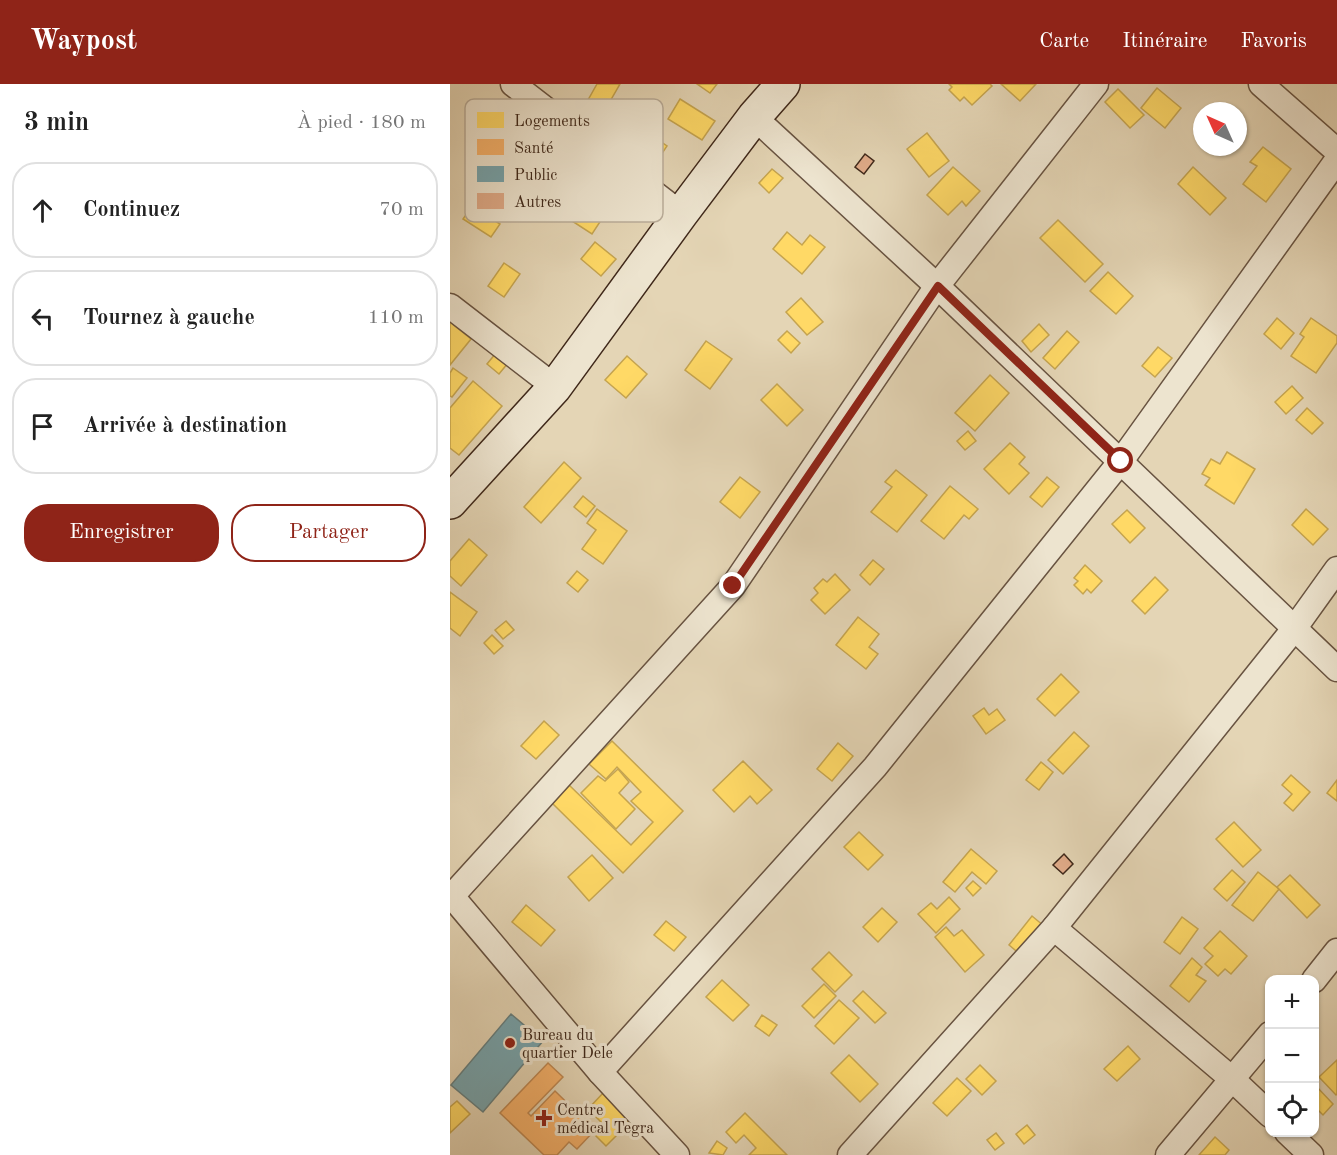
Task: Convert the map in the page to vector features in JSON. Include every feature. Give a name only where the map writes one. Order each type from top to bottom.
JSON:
[{"type":"main road","points":[[450,502],[555,387],[681,214],[754,117],[783,84]]},
{"type":"street","points":[[513,84],[532,99]]},
{"type":"street","points":[[677,1155],[600,1072],[451,895],[733,586],[938,286],[1096,84]]},
{"type":"street","points":[[1261,84],[1337,151]]},
{"type":"street","points":[[754,117],[938,286],[1337,669]]},
{"type":"street","points":[[600,1072],[875,767],[1121,461],[1337,160]]},
{"type":"street","points":[[663,200],[681,214]]},
{"type":"street","points":[[450,306],[555,387]]},
{"type":"street","points":[[850,1155],[1054,928],[1294,629],[1337,569]]},
{"type":"street","points":[[1054,928],[1232,1080],[1265,1111]]},
{"type":"street","points":[[1318,975],[1337,951]]},
{"type":"street","points":[[1168,1155],[1265,1039]]},
{"type":"street","points":[[1292,1137],[1311,1155]]},
{"type":"building: Logements","points":[[597,84],[620,84],[611,99],[589,99]]},
{"type":"building: Logements","points":[[697,84],[717,84],[710,93]]},
{"type":"building: Logements","points":[[949,84],[990,84],[992,86],[972,105],[964,97],[960,101],[949,90],[952,87]]},
{"type":"building: Logements","points":[[1001,84],[1036,84],[1020,101]]},
{"type":"building: Logements","points":[[1157,88],[1181,108],[1165,128],[1141,108]]},
{"type":"building: Logements","points":[[1118,89],[1144,115],[1130,128],[1105,102]]},
{"type":"building: Logements","points":[[680,99],[715,121],[702,140],[668,119]]},
{"type":"building: Logements","points":[[927,133],[949,161],[929,177],[907,149]]},
{"type":"building: Logements","points":[[1263,147],[1291,169],[1266,202],[1243,184],[1257,166],[1250,162]]},
{"type":"building: Logements","points":[[953,167],[980,191],[966,206],[962,201],[948,215],[927,195]]},
{"type":"building: Logements","points":[[1193,167],[1226,198],[1210,215],[1178,184]]},
{"type":"building: Logements","points":[[772,169],[783,178],[769,193],[759,183]]},
{"type":"building: Logements","points":[[1058,220],[1103,264],[1085,282],[1040,238]]},
{"type":"building: Logements","points":[[468,222],[497,222],[500,224],[491,237]]},
{"type":"building: Logements","points":[[574,222],[600,222],[592,234]]},
{"type":"building: Logements","points":[[787,232],[802,245],[810,235],[825,247],[802,274],[773,249]]},
{"type":"building: Logements","points":[[595,242],[616,259],[601,276],[581,259]]},
{"type":"building: Logements","points":[[504,263],[520,274],[504,297],[488,286]]},
{"type":"building: Logements","points":[[1108,272],[1133,296],[1116,314],[1090,291]]},
{"type":"building: Logements","points":[[801,298],[823,322],[807,335],[786,312]]},
{"type":"building: Logements","points":[[1277,318],[1294,333],[1281,349],[1264,334]]},
{"type":"building: Logements","points":[[1311,318],[1337,336],[1337,343],[1316,373],[1291,356],[1304,337],[1300,334]]},
{"type":"building: Logements","points":[[450,322],[471,339],[450,365]]},
{"type":"building: Logements","points":[[1039,324],[1049,335],[1031,352],[1022,341]]},
{"type":"building: Logements","points":[[787,331],[800,343],[791,353],[778,340]]},
{"type":"building: Logements","points":[[1067,331],[1079,342],[1055,369],[1043,358]]},
{"type":"building: Logements","points":[[706,341],[732,359],[710,389],[685,370]]},
{"type":"building: Logements","points":[[1158,347],[1172,358],[1155,377],[1142,366]]},
{"type":"building: Logements","points":[[496,353],[508,363],[499,374],[487,364]]},
{"type":"building: Logements","points":[[627,356],[647,374],[626,398],[605,380]]},
{"type":"building: Logements","points":[[453,368],[467,378],[452,397],[450,396],[450,373]]},
{"type":"building: Logements","points":[[990,375],[1009,393],[975,431],[955,413]]},
{"type":"building: Logements","points":[[473,381],[502,406],[459,455],[450,448],[450,408]]},
{"type":"building: Logements","points":[[777,384],[803,410],[787,426],[761,400]]},
{"type":"building: Logements","points":[[1292,386],[1303,398],[1286,414],[1275,402]]},
{"type":"building: Logements","points":[[1307,408],[1323,423],[1312,434],[1296,420]]},
{"type":"building: Logements","points":[[968,431],[976,441],[965,450],[957,441]]},
{"type":"building: Logements","points":[[1010,443],[1025,457],[1019,464],[1029,473],[1009,494],[984,469]]},
{"type":"building: Logements","points":[[1227,452],[1255,469],[1234,504],[1205,485],[1210,478],[1202,474],[1211,459],[1220,464]]},
{"type":"building: Logements","points":[[564,462],[581,478],[541,523],[524,507]]},
{"type":"building: Logements","points":[[896,470],[927,495],[897,532],[871,512],[892,487],[885,482]]},
{"type":"building: Logements","points":[[740,477],[760,492],[740,518],[720,502]]},
{"type":"building: Logements","points":[[1047,477],[1059,487],[1042,507],[1030,497]]},
{"type":"building: Logements","points":[[950,486],[978,509],[969,519],[964,515],[944,539],[921,521]]},
{"type":"building: Logements","points":[[583,496],[595,506],[586,517],[574,507]]},
{"type":"building: Logements","points":[[597,509],[627,531],[603,564],[582,549],[596,530],[587,523]]},
{"type":"building: Logements","points":[[1306,509],[1328,529],[1313,545],[1292,525]]},
{"type":"building: Logements","points":[[1127,510],[1145,528],[1130,543],[1112,524]]},
{"type":"building: Logements","points":[[469,539],[487,555],[461,586],[450,576],[450,561]]},
{"type":"building: Logements","points":[[873,560],[884,569],[870,585],[860,575]]},
{"type":"building: Logements","points":[[1085,565],[1102,581],[1091,593],[1087,589],[1083,594],[1074,585],[1078,581],[1074,578]]},
{"type":"building: Logements","points":[[577,571],[588,580],[578,592],[567,583]]},
{"type":"building: Logements","points":[[835,574],[850,590],[825,614],[811,600],[818,593],[814,588],[823,579],[827,582]]},
{"type":"building: Logements","points":[[1155,577],[1168,590],[1145,614],[1132,601]]},
{"type":"building: Logements","points":[[450,592],[477,612],[460,636],[450,628]]},
{"type":"building: Logements","points":[[858,617],[879,634],[869,647],[878,654],[866,669],[836,645]]},
{"type":"building: Logements","points":[[506,621],[514,630],[503,639],[495,630]]},
{"type":"building: Logements","points":[[492,635],[503,646],[494,654],[484,643]]},
{"type":"building: Logements","points":[[1061,674],[1079,692],[1055,716],[1037,699]]},
{"type":"building: Logements","points":[[984,708],[989,715],[997,709],[1005,720],[986,734],[973,716]]},
{"type":"building: Logements","points":[[544,721],[559,735],[536,759],[521,746]]},
{"type":"building: Logements","points":[[1074,732],[1089,746],[1063,774],[1048,760]]},
{"type":"building: Logements","points":[[612,741],[683,811],[623,873],[551,802],[569,785],[631,845],[653,822],[631,801],[641,792],[617,767],[606,779],[589,764]]},
{"type":"building: Logements","points":[[838,743],[853,756],[832,781],[817,769]]},
{"type":"building: Logements","points":[[743,761],[772,790],[757,804],[750,796],[734,812],[713,790]]},
{"type":"building: Logements","points":[[1041,762],[1053,772],[1039,790],[1026,780]]},
{"type":"building: Logements","points":[[618,769],[629,782],[619,793],[635,809],[616,829],[581,793],[598,776],[605,781]]},
{"type":"building: Logements","points":[[1291,775],[1310,792],[1293,811],[1284,803],[1292,794],[1282,785]]},
{"type":"building: Logements","points":[[1337,780],[1337,801],[1327,793]]},
{"type":"building: Logements","points":[[1234,822],[1261,850],[1243,867],[1216,839]]},
{"type":"building: Logements","points":[[859,832],[883,855],[868,870],[844,847]]},
{"type":"building: Logements","points":[[971,849],[997,871],[986,884],[972,872],[955,892],[943,882]]},
{"type":"building: Logements","points":[[592,855],[613,878],[589,901],[568,877]]},
{"type":"building: Logements","points":[[1232,870],[1245,882],[1227,901],[1214,889]]},
{"type":"building: Logements","points":[[1258,872],[1279,889],[1253,921],[1232,905]]},
{"type":"building: Logements","points":[[1290,875],[1320,905],[1307,918],[1277,887]]},
{"type":"building: Logements","points":[[973,881],[981,888],[973,896],[966,888]]},
{"type":"building: Logements","points":[[949,897],[960,909],[936,933],[918,914],[931,903],[937,909]]},
{"type":"building: Logements","points":[[526,905],[555,930],[541,946],[512,922]]},
{"type":"building: Logements","points":[[882,908],[897,922],[878,942],[863,927]]},
{"type":"building: Logements","points":[[1032,916],[1044,926],[1021,955],[1009,945]]},
{"type":"building: Logements","points":[[1182,917],[1198,929],[1180,954],[1164,942]]},
{"type":"building: Logements","points":[[666,921],[686,937],[674,951],[654,935]]},
{"type":"building: Logements","points":[[946,927],[954,936],[962,930],[984,955],[965,972],[935,937]]},
{"type":"building: Logements","points":[[1220,931],[1247,956],[1231,974],[1225,969],[1218,976],[1205,964],[1213,956],[1204,948]]},
{"type":"building: Logements","points":[[829,952],[852,975],[835,992],[812,969]]},
{"type":"building: Logements","points":[[1192,958],[1202,967],[1196,975],[1206,981],[1189,1002],[1170,986]]},
{"type":"building: Logements","points":[[722,980],[749,1005],[733,1021],[706,997]]},
{"type":"building: Logements","points":[[824,984],[836,996],[814,1018],[802,1006]]},
{"type":"building: Logements","points":[[863,991],[886,1013],[875,1023],[853,1001]]},
{"type":"building: Logements","points":[[839,1000],[859,1018],[834,1044],[815,1026]]},
{"type":"building: Logements","points":[[762,1015],[777,1025],[769,1036],[755,1026]]},
{"type":"building: Logements","points":[[1128,1046],[1140,1059],[1117,1081],[1104,1069]]},
{"type":"building: Logements","points":[[849,1055],[878,1084],[860,1102],[831,1073]]},
{"type":"building: Logements","points":[[1337,1060],[1336,1095],[1319,1077]]},
{"type":"building: Logements","points":[[980,1065],[996,1081],[982,1095],[966,1079]]},
{"type":"building: Logements","points":[[957,1078],[971,1091],[947,1116],[933,1103]]},
{"type":"building: Logements","points":[[1319,1089],[1333,1104],[1323,1115],[1319,1111]]},
{"type":"building: Logements","points":[[604,1092],[632,1120],[606,1146],[594,1134],[604,1125],[588,1109]]},
{"type":"building: Logements","points":[[457,1101],[470,1114],[450,1133],[450,1107]]},
{"type":"building: Logements","points":[[745,1113],[787,1155],[749,1155],[756,1148],[744,1135],[736,1143],[726,1132]]},
{"type":"building: Logements","points":[[1027,1125],[1035,1135],[1024,1144],[1016,1134]]},
{"type":"building: Logements","points":[[996,1133],[1004,1143],[995,1150],[987,1140]]},
{"type":"building: Logements","points":[[1215,1137],[1229,1150],[1225,1155],[1199,1155]]},
{"type":"building: Logements","points":[[717,1141],[727,1148],[723,1155],[709,1153]]},
{"type":"building: Santé","points":[[548,1063],[563,1077],[528,1113],[531,1116],[555,1091],[595,1130],[577,1149],[569,1142],[557,1155],[544,1155],[500,1113]]},
{"type":"building: Public","points":[[511,1014],[543,1041],[483,1112],[451,1085]]},
{"type":"building: Autres","points":[[865,154],[874,161],[864,174],[855,167]]},
{"type":"building: Autres","points":[[1064,854],[1073,864],[1063,874],[1053,865]]},
{"type":"place","name":"Bureau du quartier Dele","points":[[510,1043]]},
{"type":"place","name":"Centre médical Tegra","points":[[544,1118]]},
{"type":"route","points":[[733,586],[938,286],[1121,461]]}]
